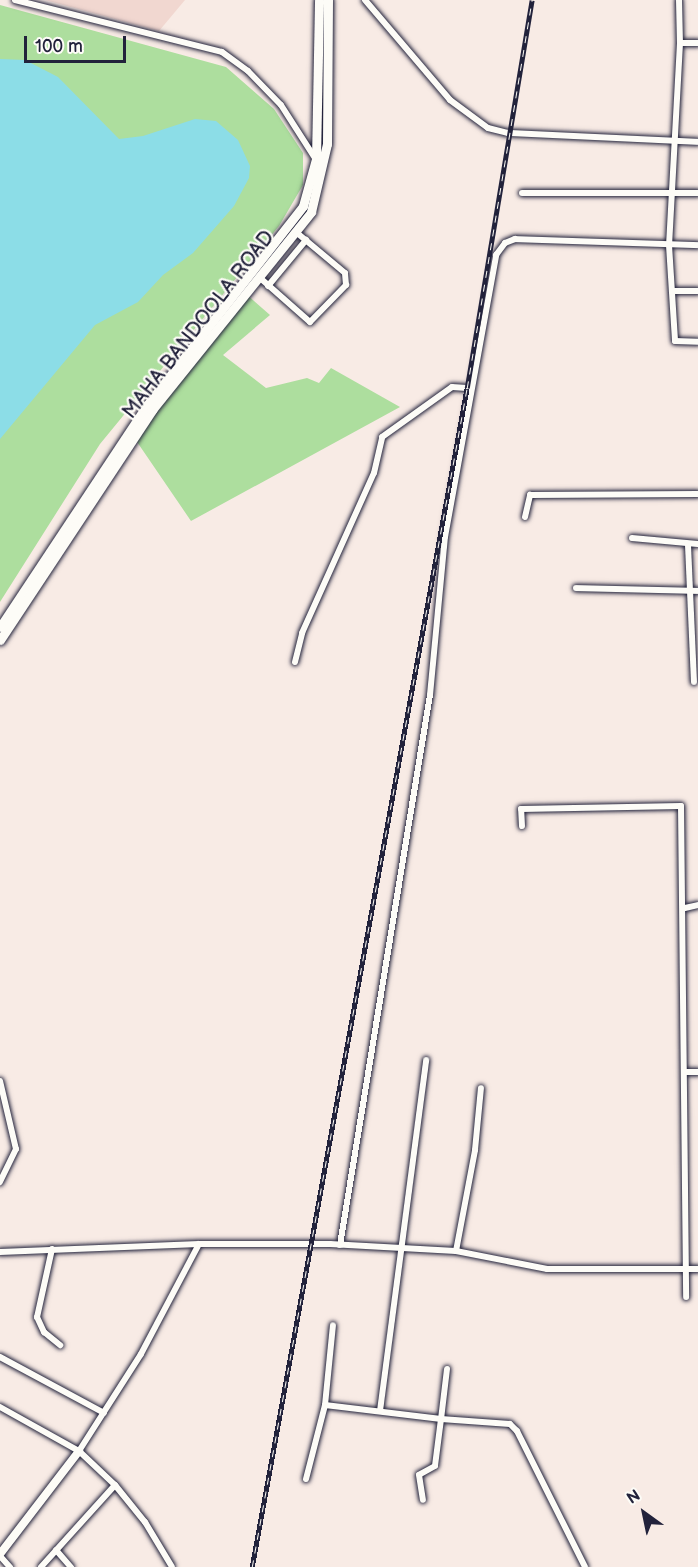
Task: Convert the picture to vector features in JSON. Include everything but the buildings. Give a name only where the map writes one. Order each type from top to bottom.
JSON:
[{"type":"main road","name":"MAHA BANDOOLA ROAD","points":[[0,627],[147,405],[297,215],[307,195],[316,159],[319,0]]},
{"type":"main road","name":"MAHA BANDOOLA ROAD","points":[[0,640],[152,410],[311,212],[323,171],[328,118],[328,0]]},
{"type":"street","points":[[15,0],[222,52],[248,71],[281,105],[323,171]]},
{"type":"street","points":[[365,0],[450,100],[488,128],[508,134],[698,142]]},
{"type":"street","points":[[679,0],[680,43],[669,193],[669,245],[674,291],[675,341],[698,342]]},
{"type":"street","points":[[680,43],[698,43]]},
{"type":"street","points":[[522,193],[698,193]]},
{"type":"street","points":[[259,277],[310,322],[346,285],[345,273],[296,232]]},
{"type":"street","points":[[340,1245],[428,706],[445,537],[496,255],[504,243],[515,239],[698,245]]},
{"type":"street","points":[[268,286],[306,240]]},
{"type":"street","points":[[674,291],[698,291]]},
{"type":"street","points":[[295,662],[302,633],[374,472],[382,437],[452,387],[466,388]]},
{"type":"street","points":[[525,517],[530,495],[698,494]]},
{"type":"street","points":[[632,538],[688,545],[698,544]]},
{"type":"street","points":[[688,545],[695,591],[694,682]]},
{"type":"street","points":[[576,588],[695,591]]},
{"type":"street","points":[[522,826],[521,809],[681,806],[685,908],[686,1297]]},
{"type":"street","points":[[685,908],[698,905]]},
{"type":"street","points":[[380,1411],[395,1315],[399,1246],[426,1060]]},
{"type":"street","points":[[686,1072],[698,1072]]},
{"type":"street","points":[[0,1081],[16,1149],[0,1182]]},
{"type":"street","points":[[456,1251],[475,1150],[481,1088]]},
{"type":"street","points":[[10,1567],[0,1555],[79,1452],[104,1413],[141,1354],[199,1244]]},
{"type":"street","points":[[0,1252],[199,1244],[399,1246],[456,1251],[547,1269],[698,1269]]},
{"type":"street","points":[[52,1249],[37,1317],[44,1332],[60,1345]]},
{"type":"street","points":[[306,1479],[325,1405],[333,1325]]},
{"type":"street","points":[[0,1357],[104,1413]]},
{"type":"street","points":[[423,1500],[419,1476],[435,1467],[447,1370]]},
{"type":"street","points":[[325,1405],[441,1419],[510,1424],[518,1431],[585,1567]]},
{"type":"street","points":[[0,1407],[79,1452],[115,1485],[145,1522],[172,1567]]},
{"type":"street","points":[[41,1567],[115,1485]]},
{"type":"street","points":[[56,1550],[71,1567]]},
{"type":"shaded area","points":[[45,0],[185,0],[159,31]]},
{"type":"green space","points":[[0,5],[226,67],[274,109],[303,153],[303,185],[279,226],[100,444],[0,602]]},
{"type":"green space","points":[[245,293],[270,315],[223,355],[266,388],[307,378],[319,383],[331,368],[400,407],[191,521],[133,436]]},
{"type":"water","points":[[0,59],[25,60],[58,77],[119,139],[143,136],[195,119],[216,121],[238,140],[250,166],[249,178],[234,206],[193,253],[163,275],[138,302],[95,325],[0,439]]},
{"type":"railway","points":[[252,1567],[467,388],[532,0]]}]
